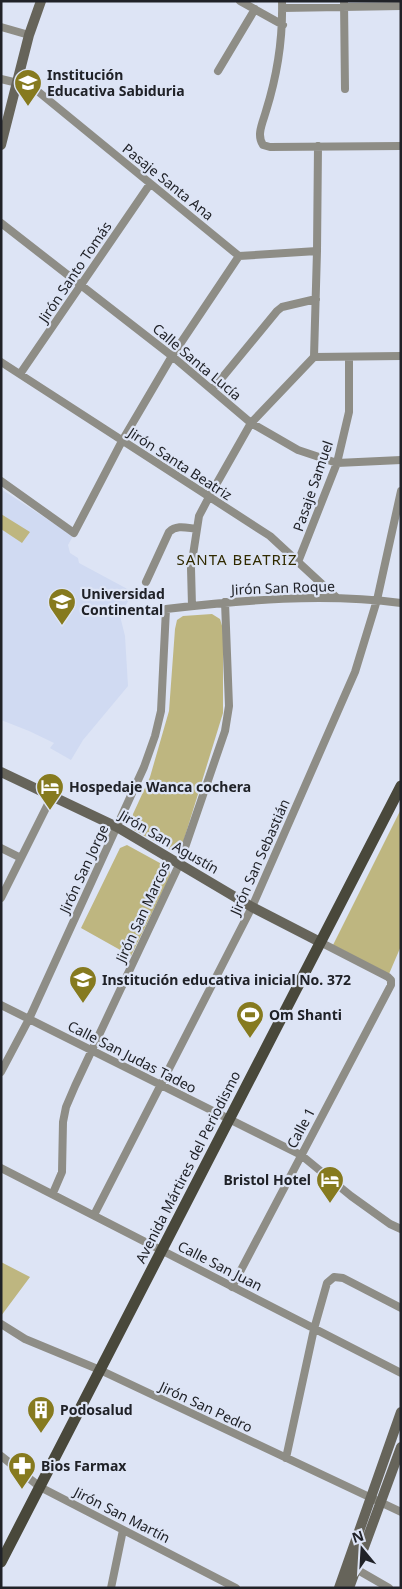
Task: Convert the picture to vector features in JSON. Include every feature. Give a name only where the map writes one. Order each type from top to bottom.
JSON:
[{"type":"main road","name":"Avenida Mártires del Periodismo","points":[[1,1562],[401,786]]},
{"type":"street","points":[[1,145],[29,35],[42,1]]},
{"type":"street","points":[[240,1],[283,25]]},
{"type":"street","points":[[344,4],[345,89]]},
{"type":"street","points":[[401,6],[344,4],[282,5],[283,25],[274,83],[261,128],[261,141],[268,148],[401,146]]},
{"type":"street","points":[[218,71],[255,9]]},
{"type":"street","points":[[1,27],[29,35]]},
{"type":"street","name":"Pasaje Santa Ana","points":[[1,79],[35,89],[238,256]]},
{"type":"street","points":[[192,606],[191,568],[199,516],[208,497],[251,423],[314,357],[318,250],[318,146]]},
{"type":"street","name":"Jirón Santo Tomás","points":[[20,374],[150,184]]},
{"type":"street","name":"Calle Santa Lucía","points":[[1,222],[172,356],[251,423],[298,450],[337,462],[401,460]]},
{"type":"street","points":[[1,481],[74,533],[122,441],[172,356],[238,256],[318,250]]},
{"type":"street","points":[[212,390],[277,310],[288,305],[316,299]]},
{"type":"street","points":[[314,357],[401,356]]},
{"type":"street","name":"Pasaje Samuel","points":[[298,562],[337,462],[349,412],[350,357]]},
{"type":"street","name":"Jirón Santa Beatriz","points":[[1,362],[270,536],[337,598]]},
{"type":"street","name":"Jirón San Sebastián","points":[[94,1215],[252,907],[355,672],[377,600],[401,491]]},
{"type":"street","points":[[146,582],[169,532],[178,526],[197,530]]},
{"type":"street","name":"Jirón San Roque","points":[[166,609],[225,602],[337,598],[401,603]]},
{"type":"street","name":"Jirón San Marcos","points":[[53,1193],[62,1172],[62,1122],[66,1107],[180,865],[225,731],[229,706],[225,602]]},
{"type":"street","name":"Jirón San Jorge","points":[[1,1072],[29,1019],[144,767],[156,736],[161,711],[166,609]]},
{"type":"street","name":"Jirón San Agustín","points":[[1,772],[117,827],[252,907],[320,942]]},
{"type":"street","points":[[1,898],[52,796]]},
{"type":"street","points":[[1,848],[21,858]]},
{"type":"street","name":"Calle 1","points":[[232,1286],[391,985],[391,980],[320,942]]},
{"type":"street","name":"Calle San Judas Tadeo","points":[[1,1005],[301,1155],[351,1196],[390,1224],[401,1229]]},
{"type":"street","name":"Calle San Juan","points":[[1,1168],[401,1373]]},
{"type":"street","points":[[286,1458],[314,1329],[327,1283],[334,1277],[343,1278],[401,1308]]},
{"type":"street","name":"Jirón San Pedro","points":[[1,1324],[25,1339],[100,1370],[401,1512]]},
{"type":"street","points":[[339,1588],[401,1412]]},
{"type":"street","points":[[349,1588],[399,1459],[401,1447]]},
{"type":"street","name":"Jirón San Martín","points":[[1,1456],[40,1487],[236,1588]]},
{"type":"street","points":[[111,1588],[123,1530]]},
{"type":"street","points":[[356,1569],[388,1588]]},
{"type":"shaded area","name":"Universidad Continental","points":[[1,489],[73,536],[68,545],[70,553],[78,558],[79,563],[133,592],[120,616],[125,636],[128,686],[83,740],[71,760],[50,748],[54,743],[1,720]]},
{"type":"shaded area","points":[[1,514],[30,532],[22,543],[1,529]]},
{"type":"shaded area","points":[[212,614],[220,619],[223,629],[223,713],[182,846],[172,851],[134,830],[132,823],[133,814],[150,777],[169,711],[177,620],[183,616]]},
{"type":"shaded area","points":[[401,809],[401,946],[389,974],[333,945]]},
{"type":"shaded area","points":[[127,845],[169,868],[170,876],[131,956],[81,928],[120,848]]},
{"type":"shaded area","points":[[1,1262],[30,1277],[1,1316]]},
{"type":"place","name":"Institución Educativa Sabiduria","points":[[28,107]]},
{"type":"place","name":"Universidad Continental","points":[[62,626]]},
{"type":"place","name":"Hospedaje Wanca cochera","points":[[50,811]]},
{"type":"place","name":"Institución educativa inicial No. 372","points":[[83,1004]]},
{"type":"place","name":"Om Shanti","points":[[250,1039]]},
{"type":"place","name":"Bristol Hotel","points":[[330,1204]]},
{"type":"place","name":"Podosalud","points":[[41,1434]]},
{"type":"place","name":"Bios Farmax","points":[[22,1490]]},
{"type":"district","name":"SANTA BEATRIZ","points":[[237,560]]}]
